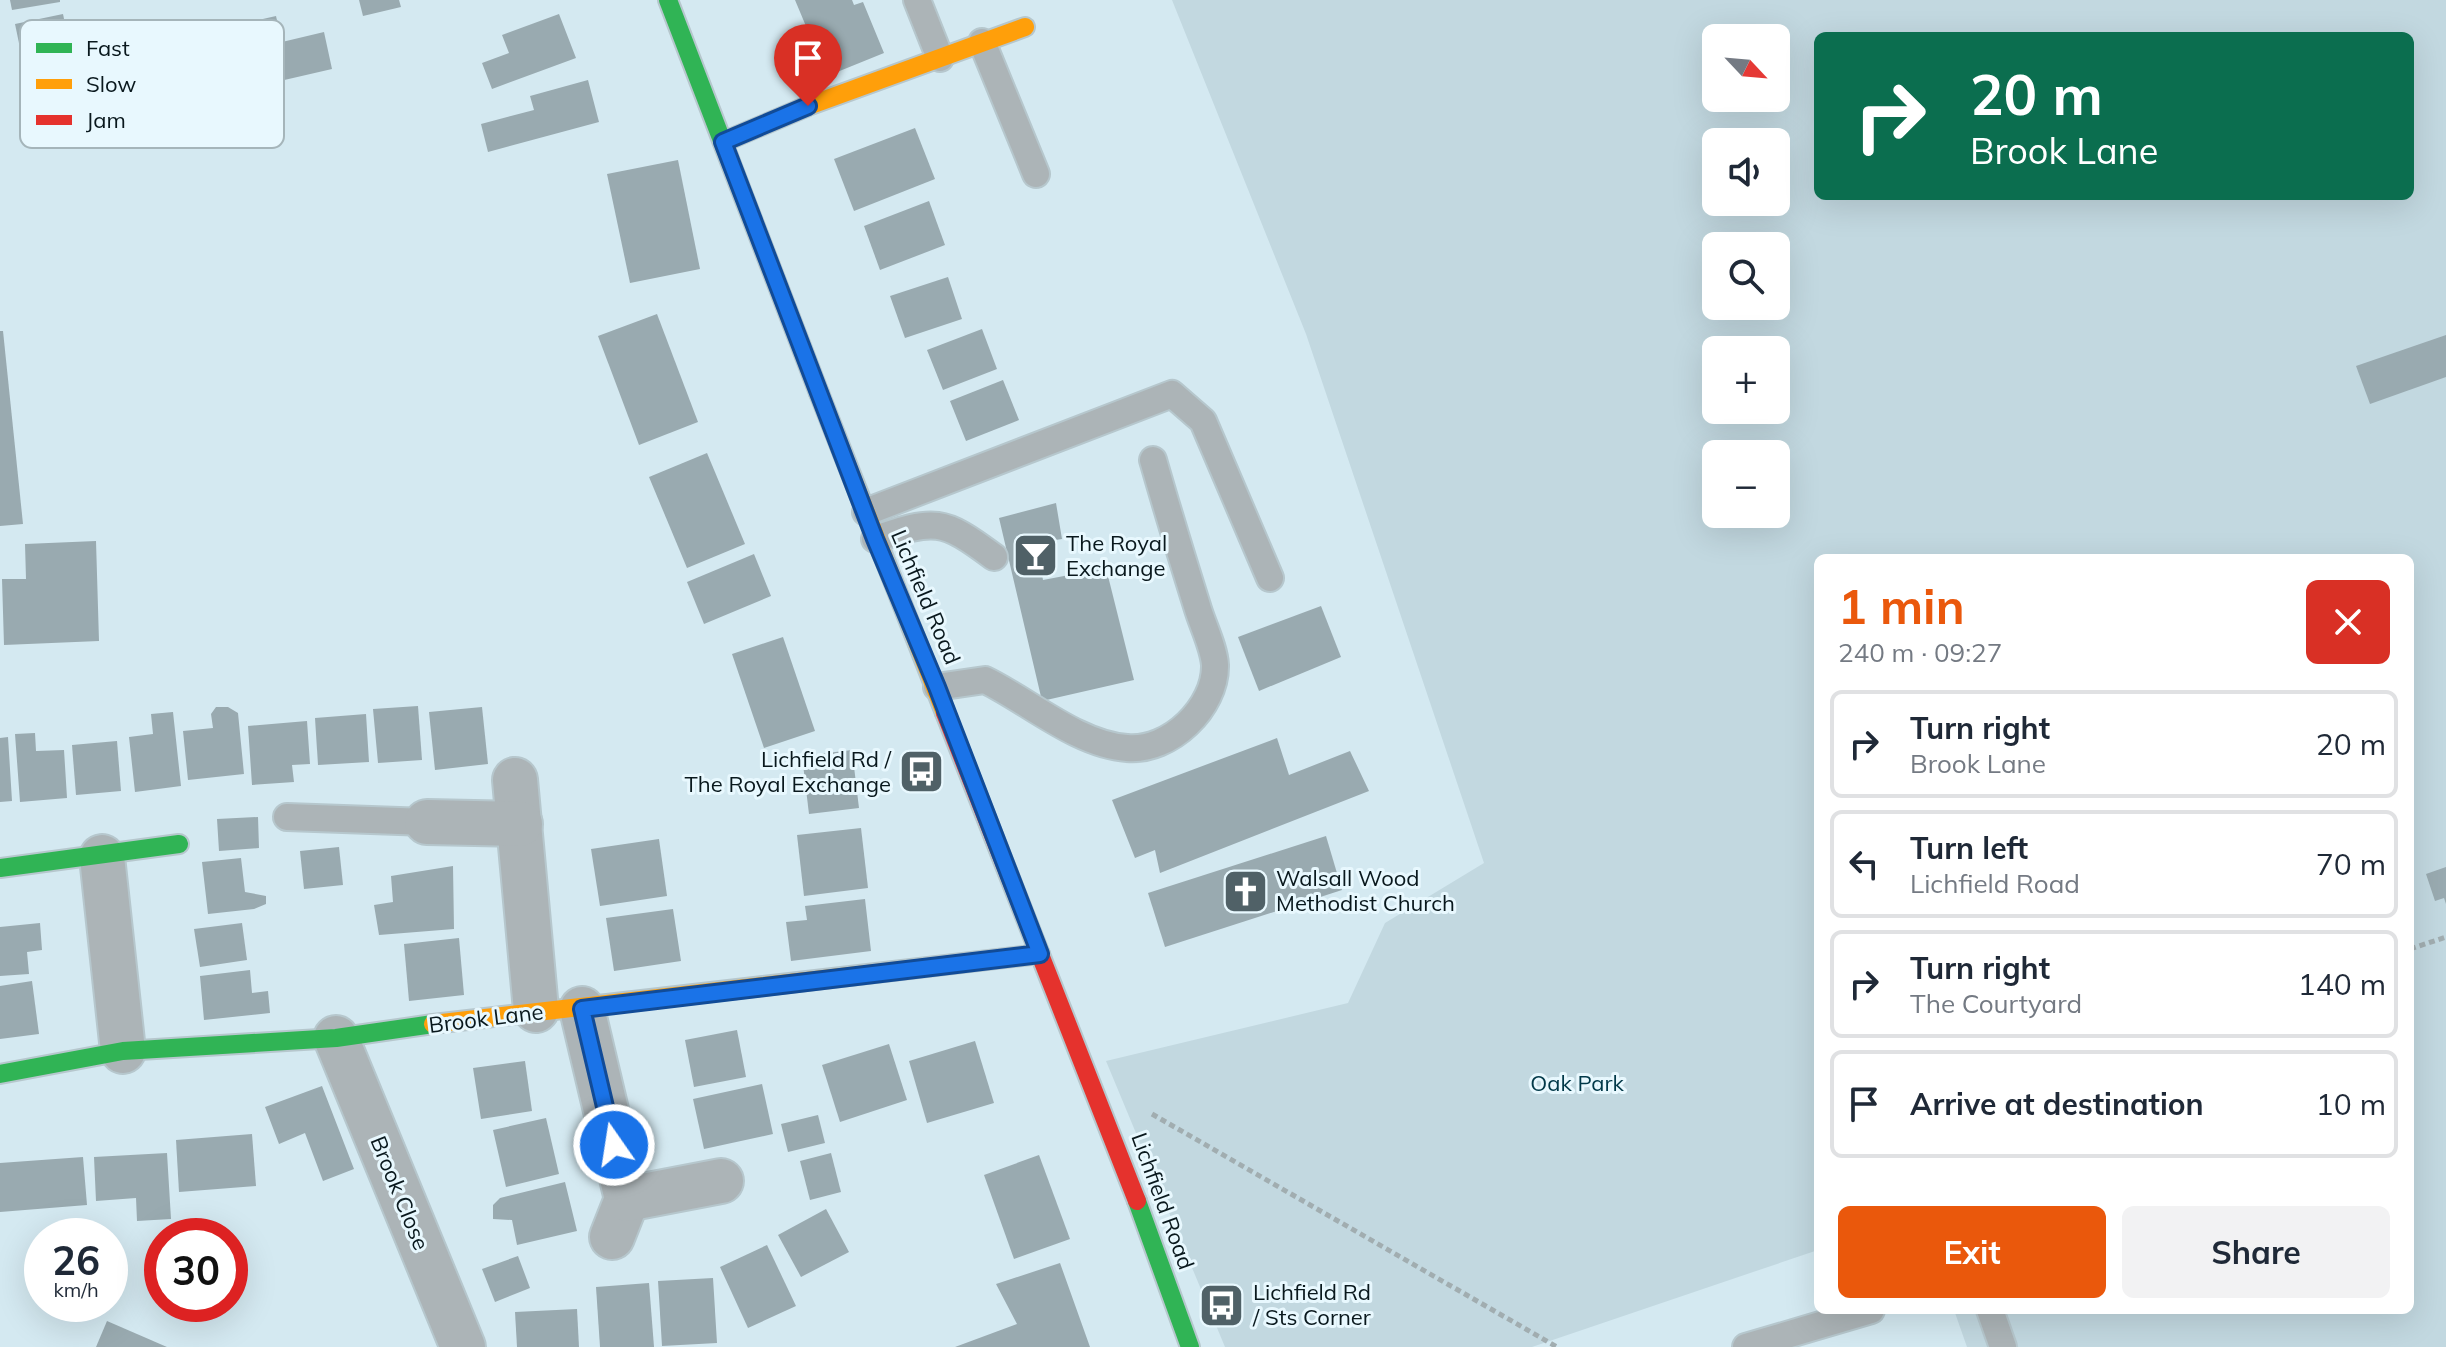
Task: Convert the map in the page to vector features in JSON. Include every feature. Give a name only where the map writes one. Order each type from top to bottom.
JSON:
[{"type":"main road","name":"Lichfield Road","points":[[668,0],[875,539],[1092,1079],[1190,1347]]},
{"type":"main road","points":[[723,142],[1025,27]]},
{"type":"main road","points":[[5,868],[179,844]]},
{"type":"main road","name":"Brook Lane","points":[[0,1074],[123,1051],[336,1038],[536,1010],[582,1009],[1040,954]]},
{"type":"street","points":[[515,780],[536,1010]]},
{"type":"street","points":[[427,822],[520,824]]},
{"type":"street","points":[[102,857],[123,1051]]},
{"type":"street","points":[[582,1009],[620,1218],[721,1181]]},
{"type":"street","name":"Brook Close","points":[[336,1038],[463,1347]]},
{"type":"lane","points":[[917,0],[940,58]]},
{"type":"lane","points":[[982,42],[1036,174]]},
{"type":"lane","points":[[866,512],[1172,394],[1203,421],[1270,578]]},
{"type":"lane","points":[[937,687],[985,680],[1039,712],[1103,743],[1128,749],[1156,743],[1179,731],[1207,703],[1215,664],[1153,460]]},
{"type":"lane","points":[[875,539],[922,523],[945,525],[994,557]]},
{"type":"lane","points":[[287,817],[427,822]]},
{"type":"lane","points":[[1746,1347],[1857,1314]]},
{"type":"lane","points":[[1991,1314],[2003,1347]]},
{"type":"path","points":[[2414,948],[2446,937]]},
{"type":"path","points":[[1092,1079],[1557,1347]]},
{"type":"green space","name":"Oak Park","points":[[1172,0],[2446,0],[2446,1347],[1967,1347],[1955,1314],[2414,1314],[2414,554],[1814,554],[1814,1251],[1532,1347],[1225,1347],[1106,1061],[1348,1003],[1385,923],[1484,863],[1306,334]]},
{"type":"building","points":[[10,0],[60,0],[60,2],[12,10]]},
{"type":"building","points":[[359,0],[399,0],[401,7],[363,16]]},
{"type":"building","points":[[795,0],[852,0],[854,5],[863,2],[884,53],[810,83],[792,38],[808,31]]},
{"type":"building","points":[[63,14],[64,20],[34,20]]},
{"type":"building","points":[[559,14],[576,58],[492,89],[482,63],[509,53],[502,35]]},
{"type":"building","points":[[20,23],[20,48],[15,24]]},
{"type":"building","points":[[324,32],[332,69],[284,80],[284,42]]},
{"type":"building","points":[[588,80],[599,122],[488,152],[481,124],[534,110],[530,96]]},
{"type":"building","points":[[915,128],[935,179],[854,211],[834,159]]},
{"type":"building","points":[[678,160],[700,269],[630,283],[607,174]]},
{"type":"building","points":[[929,201],[945,245],[880,270],[864,226]]},
{"type":"building","points":[[948,277],[962,319],[905,338],[890,296]]},
{"type":"building","points":[[657,314],[698,422],[639,445],[598,336]]},
{"type":"building","points":[[982,329],[997,369],[943,390],[927,350]]},
{"type":"building","points":[[0,331],[3,331],[23,524],[0,526]]},
{"type":"building","points":[[2446,335],[2446,377],[2370,404],[2356,366]]},
{"type":"building","points":[[1003,380],[1019,420],[966,441],[950,401]]},
{"type":"building","points":[[707,453],[745,544],[687,568],[649,477]]},
{"type":"building","points":[[1056,503],[1062,539],[1036,543],[1043,580],[1106,568],[1134,680],[1042,701],[999,518]]},
{"type":"building","points":[[96,541],[99,641],[4,645],[2,579],[26,579],[25,544]]},
{"type":"building","points":[[754,554],[771,596],[704,624],[687,582]]},
{"type":"building","points":[[1321,606],[1341,657],[1259,691],[1238,637]]},
{"type":"building","points":[[783,637],[815,731],[764,748],[732,654]]},
{"type":"building","points":[[418,706],[422,760],[378,763],[373,709]]},
{"type":"building","points":[[216,707],[228,707],[238,713],[244,774],[188,780],[183,731],[213,728],[211,714]]},
{"type":"building","points":[[482,707],[488,764],[435,770],[429,712]]},
{"type":"building","points":[[173,712],[181,786],[135,792],[129,737],[153,734],[151,714]]},
{"type":"building","points":[[366,714],[369,762],[318,765],[315,718]]},
{"type":"building","points":[[307,721],[310,764],[292,765],[294,782],[252,785],[248,726]]},
{"type":"building","points":[[35,733],[36,751],[64,750],[67,798],[20,802],[15,734]]},
{"type":"building","points":[[8,737],[12,801],[0,802],[0,738]]},
{"type":"building","points":[[1277,738],[1289,775],[1350,751],[1369,791],[1160,873],[1155,850],[1135,858],[1112,800]]},
{"type":"building","points":[[117,741],[121,791],[76,795],[72,745]]},
{"type":"building","points":[[852,750],[859,808],[809,814],[802,756]]},
{"type":"building","points":[[258,817],[259,848],[219,851],[217,819]]},
{"type":"building","points":[[861,828],[868,888],[804,896],[797,835]]},
{"type":"building","name":"Walsall Wood Methodist Church","points":[[1326,836],[1342,890],[1165,947],[1148,893]]},
{"type":"building","points":[[659,839],[667,896],[600,906],[591,849]]},
{"type":"building","points":[[339,847],[343,885],[304,889],[300,851]]},
{"type":"building","points":[[241,858],[245,892],[266,896],[266,904],[254,909],[208,914],[202,862]]},
{"type":"building","points":[[453,866],[454,929],[379,935],[374,905],[393,902],[391,876]]},
{"type":"building","points":[[2446,867],[2446,904],[2444,898],[2435,901],[2426,874]]},
{"type":"building","points":[[865,899],[871,951],[791,961],[786,922],[807,920],[805,906]]},
{"type":"building","points":[[673,909],[681,961],[614,971],[606,918]]},
{"type":"building","points":[[40,923],[42,950],[27,952],[29,974],[0,976],[0,927]]},
{"type":"building","points":[[242,923],[247,960],[200,967],[194,929]]},
{"type":"building","points":[[459,938],[464,995],[409,1001],[404,944]]},
{"type":"building","points":[[250,970],[252,993],[268,991],[270,1013],[204,1020],[200,976]]},
{"type":"building","points":[[32,981],[39,1034],[0,1039],[0,986]]},
{"type":"building","points":[[737,1030],[746,1077],[694,1087],[685,1040]]},
{"type":"building","points":[[975,1041],[994,1103],[927,1123],[909,1061]]},
{"type":"building","points":[[889,1044],[907,1100],[840,1122],[822,1065]]},
{"type":"building","points":[[525,1061],[532,1111],[481,1119],[473,1068]]},
{"type":"building","points":[[762,1084],[773,1134],[704,1149],[693,1099]]},
{"type":"building","points":[[322,1086],[354,1169],[323,1181],[305,1133],[279,1144],[265,1107]]},
{"type":"building","points":[[818,1115],[825,1143],[788,1152],[781,1124]]},
{"type":"building","points":[[546,1118],[559,1174],[506,1187],[493,1130]]},
{"type":"building","points":[[252,1134],[256,1186],[179,1192],[176,1140]]},
{"type":"building","points":[[167,1153],[171,1218],[137,1221],[136,1198],[96,1201],[94,1157]]},
{"type":"building","points":[[831,1153],[841,1192],[810,1200],[800,1161]]},
{"type":"building","points":[[1039,1155],[1070,1239],[1014,1259],[984,1175]]},
{"type":"building","points":[[83,1157],[87,1205],[0,1212],[0,1163]]},
{"type":"building","points":[[565,1182],[577,1231],[517,1245],[512,1220],[493,1219],[493,1205],[500,1198]]},
{"type":"building","points":[[826,1209],[849,1252],[801,1277],[778,1235]]},
{"type":"building","points":[[767,1245],[796,1306],[748,1328],[720,1267]]},
{"type":"building","points":[[518,1256],[530,1288],[495,1302],[482,1269]]},
{"type":"building","points":[[1060,1263],[1090,1347],[955,1347],[1017,1324],[996,1284]]},
{"type":"building","points":[[713,1278],[717,1343],[662,1346],[658,1281]]},
{"type":"building","points":[[649,1283],[654,1347],[600,1347],[596,1287]]},
{"type":"building","points":[[577,1309],[579,1347],[517,1347],[515,1312]]},
{"type":"building","points":[[107,1322],[109,1322],[167,1347],[96,1347]]},
{"type":"traffic: fast","points":[[668,0],[819,393]]},
{"type":"traffic: fast","points":[[0,868],[179,844]]},
{"type":"traffic: fast","points":[[0,1074],[123,1051],[336,1038],[433,1024]]},
{"type":"traffic: fast","points":[[1137,1201],[1190,1347]]},
{"type":"traffic: slow","points":[[723,142],[808,106],[1025,27]]},
{"type":"traffic: slow","points":[[819,393],[945,713]]},
{"type":"traffic: slow","points":[[433,1024],[1040,954]]},
{"type":"traffic: jam","points":[[945,713],[1137,1201]]},
{"type":"place","name":"The Royal Exchange","points":[[1035,556]]},
{"type":"place","name":"Lichfield Rd / The Royal Exchange","points":[[922,772]]},
{"type":"place","name":"Walsall Wood Methodist Church","points":[[1245,891]]},
{"type":"place","name":"Lichfield Rd / Sts Corner","points":[[1222,1305]]},
{"type":"route","points":[[614,1145],[582,1009],[1040,954],[937,687],[875,539],[723,142],[808,106]]}]
